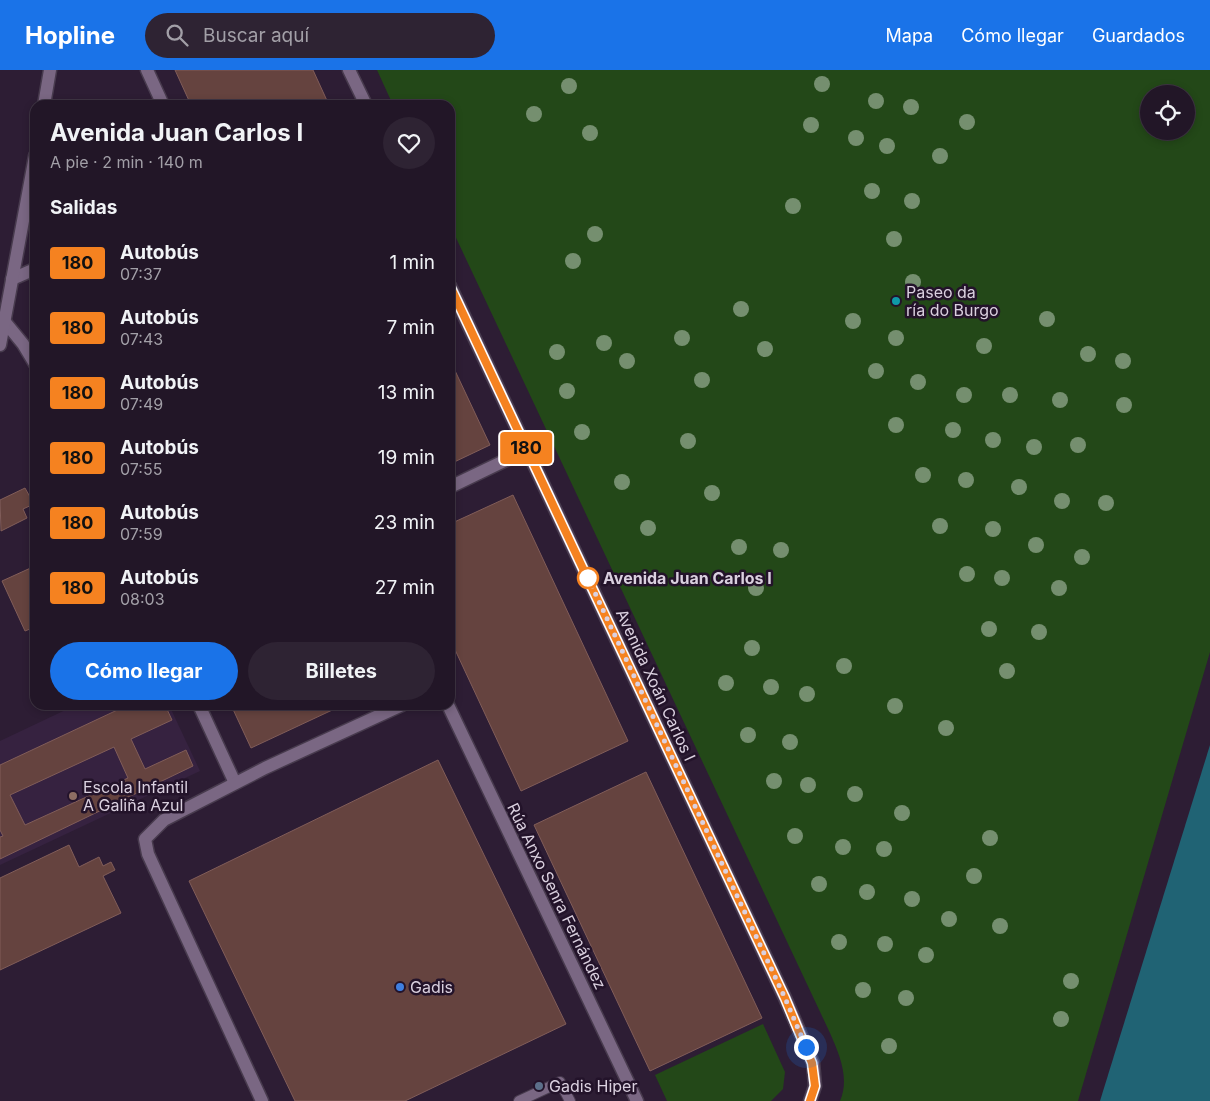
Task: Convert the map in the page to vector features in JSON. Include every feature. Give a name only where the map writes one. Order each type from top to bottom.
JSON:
[{"type":"street","points":[[45,100],[50,70]]},
{"type":"street","points":[[147,70],[161,100]]},
{"type":"street","points":[[349,70],[364,100]]},
{"type":"street","points":[[0,345],[30,183]]},
{"type":"street","points":[[12,280],[30,271]]},
{"type":"street","name":"Avenida Xoán Carlos I","points":[[455,297],[785,998],[812,1063],[815,1086],[810,1101]]},
{"type":"street","points":[[4,322],[23,344],[30,356]]},
{"type":"street","points":[[455,485],[527,450]]},
{"type":"street","points":[[201,710],[235,783]]},
{"type":"street","points":[[262,1101],[148,854],[145,840],[164,820],[235,783],[391,710]]},
{"type":"street","name":"Rúa Anxo Senra Fernández","points":[[450,710],[637,1101]]},
{"type":"lane","points":[[518,1101],[560,1082],[570,1101]]},
{"type":"shaded area","name":"Escola Infantil A Galiña Azul","points":[[65,710],[171,710],[200,771],[0,865],[0,741]]},
{"type":"green space","points":[[377,70],[1210,70],[1210,652],[1078,1101],[840,1101],[843,1092],[844,1075],[840,1058],[830,1033],[455,236],[455,100],[391,100]]},
{"type":"green space","points":[[763,1024],[785,1072],[783,1089],[771,1101],[667,1101],[655,1075]]},
{"type":"water","points":[[1210,745],[1210,1101],[1100,1101]]},
{"type":"building","points":[[175,70],[313,70],[327,100],[189,100]]},
{"type":"building","points":[[455,371],[490,445],[455,462]]},
{"type":"building","points":[[25,488],[30,497],[30,506],[23,509],[27,518],[1,531],[0,500]]},
{"type":"building","points":[[513,495],[628,741],[521,791],[455,650],[455,522]]},
{"type":"building","points":[[30,568],[30,629],[25,631],[2,581]]},
{"type":"building","points":[[117,710],[167,710],[172,720],[131,739],[145,769],[186,750],[193,766],[0,859],[0,837],[3,836],[0,830],[0,765]],"holes":[[[114,747],[128,778],[25,825],[10,795]]]},
{"type":"building","points":[[233,710],[332,710],[251,748]]},
{"type":"building","points":[[438,760],[566,1024],[405,1101],[295,1101],[189,881]]},
{"type":"building","points":[[646,772],[762,1018],[650,1071],[534,825]]},
{"type":"building","points":[[69,845],[79,867],[99,857],[103,866],[111,862],[115,870],[103,876],[121,913],[0,970],[0,878]]},
{"type":"bus line","name":"180","points":[[455,297],[785,998],[812,1063],[815,1086],[810,1101]]},
{"type":"place","name":"Paseo da ría do Burgo","points":[[896,301]]},
{"type":"place","name":"Avenida Juan Carlos I","points":[[588,578]]},
{"type":"place","name":"Escola Infantil A Galiña Azul","points":[[73,796]]},
{"type":"place","name":"Gadis","points":[[400,987]]},
{"type":"place","name":"Gadis Hiper","points":[[539,1086]]},
{"type":"route","points":[[588,578],[785,998],[806,1047]]}]
